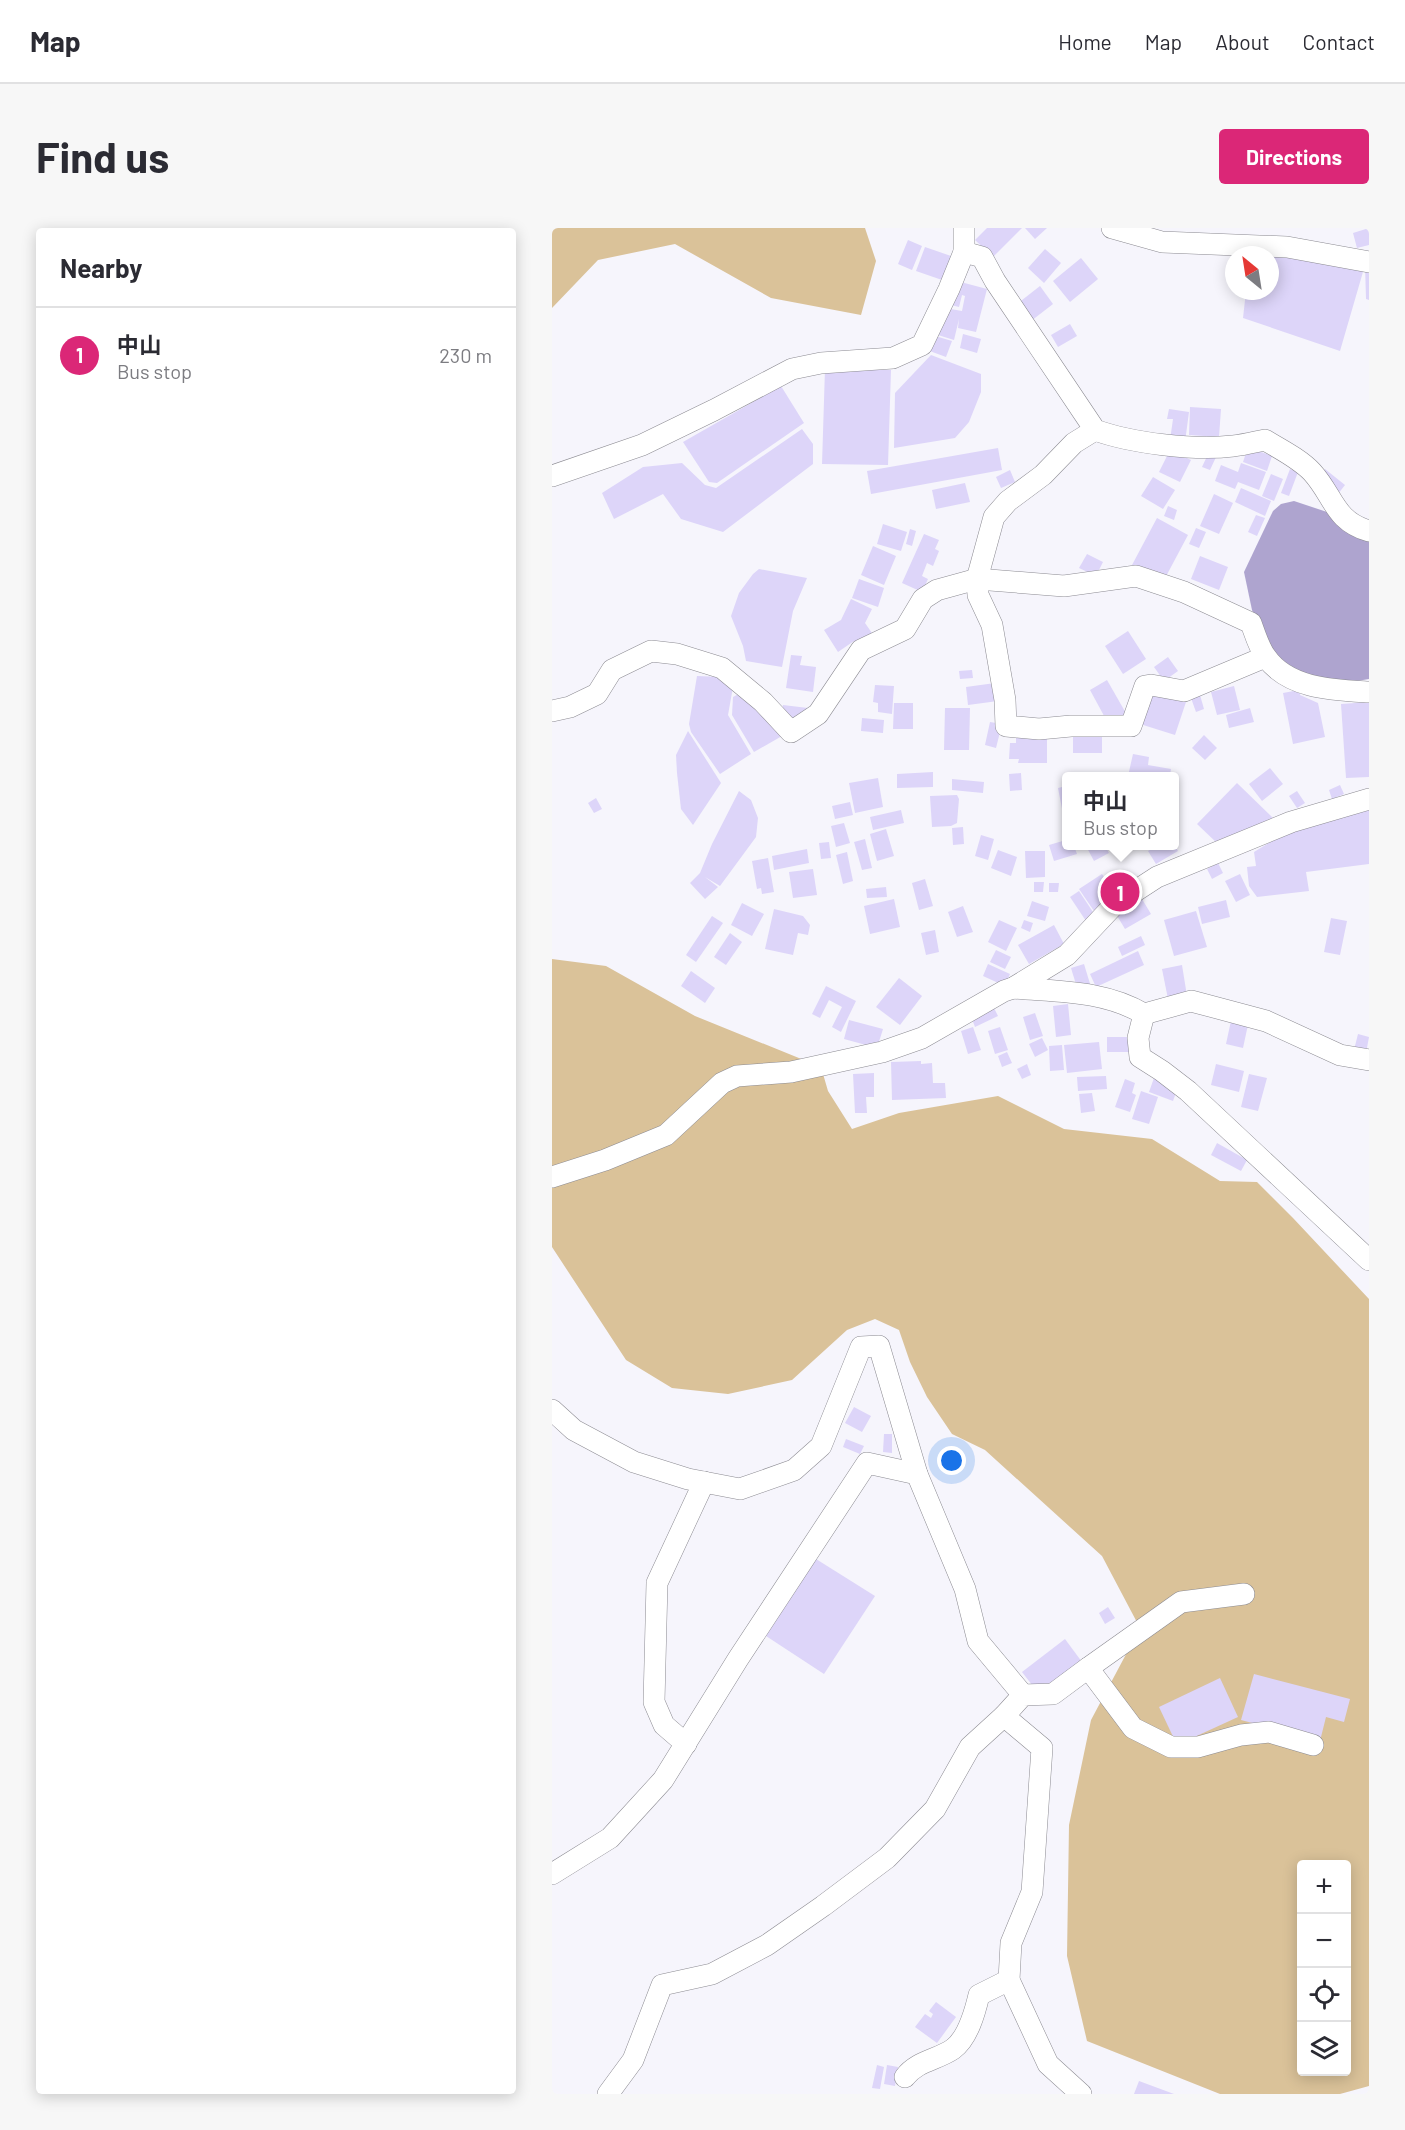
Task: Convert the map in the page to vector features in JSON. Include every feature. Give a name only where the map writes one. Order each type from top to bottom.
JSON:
[{"type":"street","points":[[552,476],[642,445],[792,369],[821,363],[893,358],[922,345],[950,289],[964,252],[964,228]]},
{"type":"street","points":[[1112,228],[1162,242],[1287,247],[1369,262]]},
{"type":"street","points":[[964,252],[982,257],[1095,430],[1116,438],[1188,446],[1232,446],[1265,440],[1311,471],[1341,516],[1354,527],[1369,531]]},
{"type":"street","points":[[1095,430],[1074,444],[1043,475],[1008,501],[994,516],[977,579],[978,596],[992,625],[1005,700],[1006,726],[1039,729],[1071,726],[1131,726],[1145,686],[1184,691],[1265,657]]},
{"type":"street","points":[[552,711],[570,707],[597,694],[612,670],[651,651],[677,654],[722,668],[763,702],[791,732],[818,714],[861,650],[904,629],[923,599],[937,590],[977,579],[1064,586],[1136,576],[1184,592],[1251,623],[1265,657],[1282,674],[1311,686],[1369,692]]},
{"type":"street","points":[[552,1177],[605,1160],[666,1135],[722,1083],[737,1076],[791,1072],[882,1052],[922,1038],[1013,988],[1067,955],[1114,905],[1157,877],[1291,822],[1369,799]]},
{"type":"street","points":[[1013,988],[1098,995],[1129,1005],[1144,1014],[1191,1001],[1266,1020],[1340,1055],[1369,1060]]},
{"type":"street","points":[[1144,1014],[1138,1038],[1140,1057],[1188,1091],[1369,1260]]},
{"type":"street","points":[[552,1410],[574,1430],[634,1462],[704,1482],[740,1489],[794,1470],[821,1446],[861,1347],[879,1346],[917,1474],[965,1589],[978,1641],[1023,1695]]},
{"type":"street","points":[[552,1874],[610,1838],[663,1780],[738,1659],[867,1463],[917,1474]]},
{"type":"street","points":[[686,1744],[664,1725],[654,1702],[657,1583],[704,1482]]},
{"type":"street","points":[[608,2094],[633,2060],[662,1985],[712,1974],[767,1945],[824,1906],[887,1858],[935,1809],[970,1747],[1023,1695],[1053,1694],[1181,1602],[1244,1594]]},
{"type":"street","points":[[1088,1668],[1133,1728],[1171,1747],[1197,1747],[1241,1735],[1269,1732],[1313,1745]]},
{"type":"street","points":[[1004,1716],[1042,1748],[1032,1892],[1011,1943],[1009,1980],[1048,2064],[1081,2094]]},
{"type":"street","points":[[905,2077],[911,2069],[954,2048],[972,2022],[979,1995],[1009,1980]]},
{"type":"shaded area","points":[[552,228],[865,228],[876,261],[861,315],[771,298],[675,244],[598,260],[552,308]]},
{"type":"shaded area","points":[[1294,501],[1333,514],[1369,539],[1369,679],[1351,682],[1292,674],[1271,653],[1252,610],[1244,572],[1273,511],[1281,504]]},
{"type":"shaded area","points":[[552,959],[606,966],[695,1016],[821,1067],[828,1091],[852,1129],[899,1113],[998,1096],[1064,1129],[1152,1139],[1220,1181],[1257,1182],[1369,1299],[1369,2086],[1340,2094],[1220,2094],[1087,2041],[1067,1956],[1069,1825],[1091,1720],[1140,1628],[1102,1556],[985,1450],[952,1434],[927,1397],[910,1362],[899,1330],[875,1319],[847,1330],[792,1380],[728,1394],[672,1388],[626,1360],[552,1247]]},
{"type":"building","points":[[987,228],[1022,228],[993,257],[975,240]]},
{"type":"building","points":[[1025,228],[1047,228],[1035,239]]},
{"type":"building","points":[[1369,228],[1369,245],[1357,248],[1353,233]]},
{"type":"building","points":[[908,240],[922,246],[912,270],[898,264]]},
{"type":"building","points":[[925,247],[951,256],[942,280],[916,271]]},
{"type":"building","points":[[1045,249],[1061,263],[1044,283],[1028,268]]},
{"type":"building","points":[[1279,254],[1365,265],[1340,351],[1243,318],[1245,300],[1279,300]]},
{"type":"building","points":[[1081,258],[1098,279],[1070,302],[1053,281]]},
{"type":"building","points":[[1365,265],[1369,266],[1369,300],[1366,299]]},
{"type":"building","points":[[957,281],[987,289],[976,332],[958,328],[959,319],[954,340],[938,335],[945,308],[962,311],[965,296],[962,295],[959,307],[951,305]]},
{"type":"building","points":[[1040,286],[1053,304],[1031,321],[1017,304]]},
{"type":"building","points":[[1070,324],[1077,336],[1058,347],[1051,335]]},
{"type":"building","points":[[963,334],[981,339],[977,353],[960,348]]},
{"type":"building","points":[[932,335],[952,341],[946,357],[927,350]]},
{"type":"building","points":[[931,355],[981,374],[981,392],[969,422],[955,438],[894,448],[895,393]]},
{"type":"building","points":[[825,369],[891,370],[888,465],[822,464]]},
{"type":"building","points":[[781,386],[804,423],[717,483],[709,482],[683,442]]},
{"type":"building","points":[[1190,407],[1221,409],[1219,437],[1189,435]]},
{"type":"building","points":[[1169,409],[1189,412],[1185,442],[1170,440],[1173,419],[1167,419]]},
{"type":"building","points":[[802,429],[813,444],[813,464],[723,532],[681,519],[663,494],[614,519],[602,493],[643,467],[682,463],[705,485],[716,488]]},
{"type":"building","points":[[1248,447],[1272,456],[1267,471],[1243,462]]},
{"type":"building","points":[[998,448],[1002,470],[871,494],[867,471]]},
{"type":"building","points":[[1170,450],[1191,460],[1180,482],[1159,472]]},
{"type":"building","points":[[1209,452],[1217,455],[1210,470],[1202,467]]},
{"type":"building","points":[[1241,463],[1266,472],[1259,490],[1238,482],[1235,489],[1215,481],[1221,465],[1238,472]]},
{"type":"building","points":[[1290,469],[1298,472],[1289,496],[1281,493]]},
{"type":"building","points":[[1325,469],[1345,485],[1338,494],[1317,478]]},
{"type":"building","points":[[1010,470],[1015,482],[1001,488],[996,477]]},
{"type":"building","points":[[1271,474],[1283,479],[1274,501],[1262,496]]},
{"type":"building","points":[[1153,477],[1175,490],[1163,509],[1141,496]]},
{"type":"building","points":[[965,483],[970,502],[936,509],[932,490]]},
{"type":"building","points":[[1241,488],[1271,501],[1265,516],[1235,502]]},
{"type":"building","points":[[1214,494],[1233,503],[1219,534],[1200,526]]},
{"type":"building","points":[[1168,506],[1177,510],[1174,520],[1164,516]]},
{"type":"building","points":[[1256,515],[1265,518],[1257,536],[1248,532]]},
{"type":"building","points":[[1157,518],[1188,535],[1163,582],[1132,565]]},
{"type":"building","points":[[883,524],[907,532],[901,551],[877,544]]},
{"type":"building","points":[[1196,528],[1206,532],[1199,548],[1189,544]]},
{"type":"building","points":[[910,529],[916,531],[912,546],[906,544]]},
{"type":"building","points":[[924,534],[939,540],[935,549],[939,551],[933,566],[927,563],[922,576],[928,579],[922,592],[902,583]]},
{"type":"building","points":[[873,546],[896,556],[884,585],[861,575]]},
{"type":"building","points":[[1087,554],[1103,562],[1096,576],[1079,568]]},
{"type":"building","points":[[1200,556],[1228,567],[1219,590],[1191,579]]},
{"type":"building","points":[[759,569],[807,578],[793,611],[782,667],[746,661],[743,646],[731,616],[739,593]]},
{"type":"building","points":[[859,579],[884,588],[878,607],[852,598]]},
{"type":"building","points":[[851,599],[872,609],[865,623],[874,636],[858,647],[854,641],[838,652],[824,630],[841,620]]},
{"type":"building","points":[[1128,631],[1146,659],[1123,674],[1105,646]]},
{"type":"building","points":[[791,655],[802,656],[800,665],[816,667],[813,692],[786,688]]},
{"type":"building","points":[[1168,657],[1178,671],[1164,681],[1154,667]]},
{"type":"building","points":[[972,670],[973,678],[960,679],[959,671]]},
{"type":"building","points":[[697,676],[722,677],[733,687],[728,715],[751,754],[720,774],[691,732],[689,724]]},
{"type":"building","points":[[1107,680],[1127,715],[1109,725],[1090,690]]},
{"type":"building","points":[[995,683],[998,701],[968,705],[966,687]]},
{"type":"building","points":[[875,685],[894,686],[892,714],[878,712],[878,703],[873,702]]},
{"type":"building","points":[[1234,686],[1240,710],[1217,715],[1211,692]]},
{"type":"building","points":[[1299,690],[1300,695],[1318,703],[1325,737],[1293,744],[1283,693]]},
{"type":"building","points":[[1150,691],[1186,702],[1175,735],[1140,724]]},
{"type":"building","points":[[742,692],[782,736],[754,752],[732,715],[733,697]]},
{"type":"building","points":[[1200,695],[1204,709],[1196,712],[1191,698]]},
{"type":"building","points":[[1369,702],[1369,777],[1346,778],[1341,704]]},
{"type":"building","points":[[894,703],[913,703],[913,729],[893,729]]},
{"type":"building","points":[[783,705],[808,708],[806,720],[781,716]]},
{"type":"building","points":[[945,708],[970,708],[969,750],[944,750]]},
{"type":"building","points":[[1250,708],[1254,722],[1229,728],[1226,715]]},
{"type":"building","points":[[862,718],[884,720],[883,733],[861,731]]},
{"type":"building","points":[[990,722],[1002,724],[996,748],[985,745]]},
{"type":"building","points":[[688,731],[721,783],[693,825],[681,809],[676,755]]},
{"type":"building","points":[[1102,732],[1102,753],[1073,753],[1073,733]]},
{"type":"building","points":[[1016,733],[1047,733],[1047,763],[1018,763],[1019,759],[1009,759],[1010,743],[1016,743]]},
{"type":"building","points":[[1204,735],[1217,748],[1205,760],[1192,748]]},
{"type":"building","points":[[1133,754],[1149,757],[1148,765],[1171,769],[1171,772],[1129,772]]},
{"type":"building","points":[[1270,768],[1283,784],[1262,801],[1249,784]]},
{"type":"building","points":[[933,772],[933,787],[897,788],[897,774]]},
{"type":"building","points":[[1021,773],[1022,790],[1010,791],[1009,774]]},
{"type":"building","points":[[878,778],[883,807],[855,813],[849,783]]},
{"type":"building","points":[[952,779],[984,782],[983,793],[952,790]]},
{"type":"building","points":[[1237,783],[1274,819],[1218,844],[1197,824]]},
{"type":"building","points":[[1340,785],[1344,794],[1332,799],[1329,790]]},
{"type":"building","points":[[1062,787],[1062,809],[1058,788]]},
{"type":"building","points":[[739,791],[751,800],[758,818],[756,837],[720,886],[705,877],[718,887],[705,899],[690,883],[700,873]]},
{"type":"building","points":[[1297,791],[1305,803],[1297,808],[1289,796]]},
{"type":"building","points":[[957,795],[959,799],[957,823],[951,826],[932,827],[930,796]]},
{"type":"building","points":[[596,798],[602,809],[594,813],[588,803]]},
{"type":"building","points":[[850,802],[853,815],[835,819],[832,806]]},
{"type":"building","points":[[901,810],[904,823],[873,830],[870,817]]},
{"type":"building","points":[[1369,810],[1369,864],[1306,872],[1309,891],[1257,897],[1249,886],[1247,867],[1256,866],[1254,852],[1287,832]]},
{"type":"building","points":[[844,823],[850,843],[836,847],[831,826]]},
{"type":"building","points":[[963,827],[964,844],[953,845],[952,828]]},
{"type":"building","points":[[886,829],[894,856],[877,861],[870,834]]},
{"type":"building","points":[[981,835],[994,839],[988,860],[975,856]]},
{"type":"building","points":[[865,839],[872,868],[862,870],[854,842]]},
{"type":"building","points":[[1062,841],[1062,850],[1076,850],[1077,854],[1054,861],[1049,845]]},
{"type":"building","points":[[829,842],[831,858],[821,859],[819,843]]},
{"type":"building","points":[[807,849],[809,863],[774,870],[772,856]]},
{"type":"building","points":[[998,850],[1017,857],[1011,876],[991,868]]},
{"type":"building","points":[[1088,850],[1107,850],[1109,853],[1094,861]]},
{"type":"building","points":[[1177,850],[1178,851],[1156,864],[1148,851]]},
{"type":"building","points":[[1025,851],[1045,851],[1045,877],[1026,878]]},
{"type":"building","points":[[847,852],[853,881],[843,884],[836,855]]},
{"type":"building","points":[[768,858],[774,892],[762,894],[761,888],[757,889],[752,861]]},
{"type":"building","points":[[1218,863],[1223,873],[1212,879],[1207,869]]},
{"type":"building","points":[[813,869],[817,895],[793,898],[789,872]]},
{"type":"building","points":[[1102,874],[1117,895],[1094,911],[1079,889]]},
{"type":"building","points":[[1240,874],[1250,895],[1236,902],[1225,881]]},
{"type":"building","points":[[925,879],[933,906],[919,910],[912,883]]},
{"type":"building","points":[[1034,882],[1044,882],[1043,892],[1034,892]]},
{"type":"building","points":[[1049,883],[1059,883],[1058,892],[1049,892]]},
{"type":"building","points":[[886,887],[887,897],[867,898],[866,889]]},
{"type":"building","points":[[1079,891],[1095,915],[1086,921],[1070,897]]},
{"type":"building","points":[[894,899],[900,927],[870,934],[864,906]]},
{"type":"building","points":[[1142,899],[1151,914],[1125,929],[1116,914]]},
{"type":"building","points":[[1226,900],[1230,917],[1202,924],[1198,907]]},
{"type":"building","points":[[1032,901],[1049,907],[1045,921],[1027,916]]},
{"type":"building","points":[[742,903],[764,914],[752,936],[731,925]]},
{"type":"building","points":[[963,906],[973,932],[957,937],[948,912]]},
{"type":"building","points":[[774,909],[803,916],[810,925],[808,935],[798,933],[793,955],[765,949]]},
{"type":"building","points":[[1196,911],[1207,947],[1174,956],[1164,920]]},
{"type":"building","points":[[712,916],[723,923],[696,962],[686,955]]},
{"type":"building","points":[[1331,918],[1347,921],[1340,955],[1324,952]]},
{"type":"building","points":[[999,920],[1017,928],[1006,951],[988,942]]},
{"type":"building","points":[[1024,920],[1033,923],[1030,932],[1021,928]]},
{"type":"building","points":[[1054,925],[1064,944],[1029,964],[1018,945]]},
{"type":"building","points":[[935,930],[939,952],[926,955],[921,933]]},
{"type":"building","points":[[730,933],[742,942],[726,965],[714,957]]},
{"type":"building","points":[[1141,936],[1145,945],[1122,956],[1118,947]]},
{"type":"building","points":[[996,950],[1011,957],[1005,969],[990,962]]},
{"type":"building","points":[[1138,951],[1144,965],[1096,987],[1090,974]]},
{"type":"building","points":[[988,964],[1010,974],[1005,986],[983,976]]},
{"type":"building","points":[[1084,964],[1091,987],[1078,991],[1071,968]]},
{"type":"building","points":[[1182,965],[1187,996],[1168,999],[1162,969]]},
{"type":"building","points":[[691,971],[715,988],[705,1003],[681,986]]},
{"type":"building","points":[[899,978],[922,996],[900,1025],[876,1007]]},
{"type":"building","points":[[826,986],[856,1001],[841,1032],[832,1027],[842,1007],[829,1000],[820,1018],[812,1014]]},
{"type":"building","points":[[1068,1004],[1071,1035],[1056,1037],[1053,1006]]},
{"type":"building","points":[[994,1008],[998,1016],[975,1027],[972,1019]]},
{"type":"building","points":[[1035,1013],[1043,1036],[1030,1040],[1023,1017]]},
{"type":"building","points":[[1232,1016],[1249,1020],[1243,1048],[1226,1044]]},
{"type":"building","points":[[849,1020],[883,1029],[877,1048],[844,1039]]},
{"type":"building","points":[[973,1027],[981,1050],[968,1054],[961,1031]]},
{"type":"building","points":[[1000,1027],[1008,1050],[995,1054],[988,1031]]},
{"type":"building","points":[[1358,1034],[1369,1037],[1366,1053],[1354,1050]]},
{"type":"building","points":[[1107,1037],[1130,1037],[1130,1052],[1107,1052]]},
{"type":"building","points":[[1042,1038],[1048,1050],[1035,1057],[1029,1044]]},
{"type":"building","points":[[1099,1042],[1102,1069],[1067,1073],[1064,1045]]},
{"type":"building","points":[[1062,1045],[1064,1070],[1050,1071],[1049,1046]]},
{"type":"building","points":[[1007,1052],[1012,1063],[1002,1067],[998,1056]]},
{"type":"building","points":[[921,1061],[921,1064],[932,1063],[933,1083],[945,1083],[946,1098],[892,1100],[891,1062]]},
{"type":"building","points":[[1027,1064],[1031,1075],[1022,1079],[1017,1069]]},
{"type":"building","points":[[1216,1064],[1244,1071],[1239,1092],[1211,1085]]},
{"type":"building","points":[[874,1073],[874,1097],[866,1097],[867,1113],[855,1113],[853,1074]]},
{"type":"building","points":[[1249,1074],[1267,1078],[1258,1111],[1241,1107]]},
{"type":"building","points":[[1106,1076],[1107,1089],[1078,1091],[1077,1077]]},
{"type":"building","points":[[1154,1078],[1178,1087],[1173,1101],[1149,1092]]},
{"type":"building","points":[[1125,1079],[1135,1083],[1132,1093],[1136,1095],[1130,1112],[1115,1107]]},
{"type":"building","points":[[1141,1091],[1158,1097],[1149,1124],[1132,1119]]},
{"type":"building","points":[[1092,1093],[1095,1111],[1081,1113],[1079,1094]]},
{"type":"building","points":[[1217,1143],[1247,1160],[1241,1171],[1211,1155]]},
{"type":"building","points":[[854,1407],[871,1416],[862,1432],[845,1423]]},
{"type":"building","points":[[884,1434],[892,1434],[892,1453],[883,1452]]},
{"type":"building","points":[[846,1439],[864,1446],[860,1454],[843,1447]]},
{"type":"building","points":[[816,1559],[875,1596],[824,1674],[766,1636]]},
{"type":"building","points":[[1108,1607],[1115,1618],[1105,1624],[1099,1613]]},
{"type":"building","points":[[1065,1639],[1082,1662],[1039,1694],[1022,1672]]},
{"type":"building","points":[[1254,1674],[1350,1699],[1344,1722],[1326,1717],[1320,1741],[1241,1720]]},
{"type":"building","points":[[1220,1678],[1238,1717],[1177,1745],[1159,1707]]},
{"type":"building","points":[[936,2002],[956,2017],[937,2043],[915,2027],[925,2014],[931,2018],[933,2014],[929,2011]]},
{"type":"building","points":[[877,2065],[884,2067],[880,2089],[872,2088]]},
{"type":"building","points":[[887,2065],[898,2067],[895,2086],[884,2084]]},
{"type":"building","points":[[1139,2081],[1174,2094],[1134,2094]]},
{"type":"place","name":"中山","points":[[1120,892]]}]
